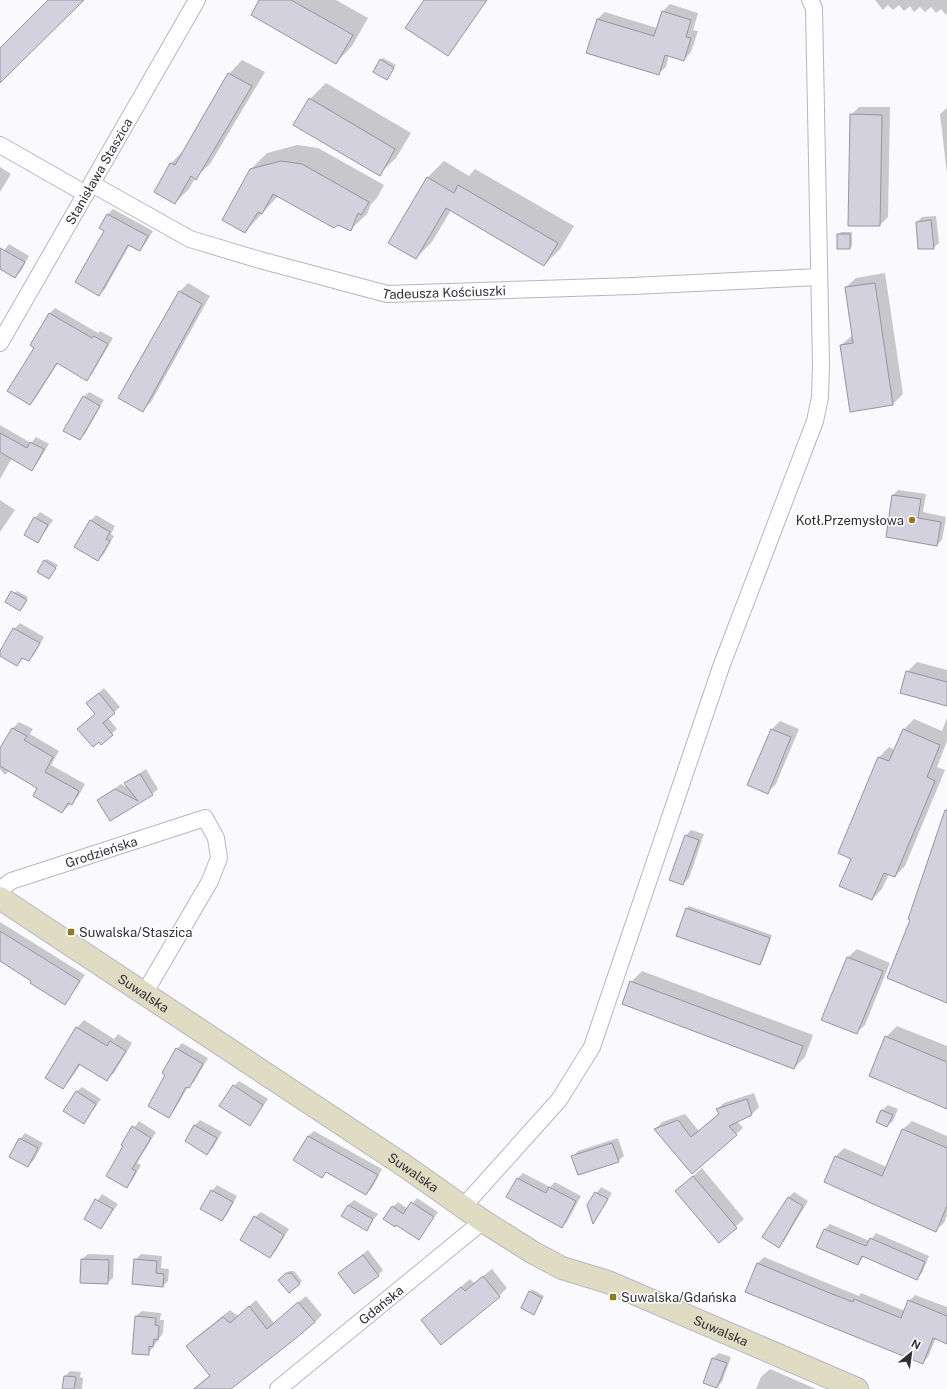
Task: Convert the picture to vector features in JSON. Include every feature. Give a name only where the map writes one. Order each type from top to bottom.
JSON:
[{"type":"street","name":"Stanisława Staszica","points":[[0,343],[196,0]]},
{"type":"street","points":[[463,1207],[559,1100],[592,1048],[603,1020],[720,667],[815,421],[820,397],[821,365],[818,277],[815,30],[814,8],[810,0]]},
{"type":"street","name":"Tadeusza Kościuszki","points":[[0,144],[190,239],[260,260],[387,294],[633,286],[818,277]]},
{"type":"street","name":"Grodzieńska","points":[[0,890],[11,881],[205,818],[216,838],[219,858],[210,882],[144,994]]},
{"type":"street","name":"Suwalska","points":[[0,898],[405,1166],[483,1221],[532,1252],[562,1268],[608,1282],[857,1389]]},
{"type":"street","name":"Gdańska","points":[[278,1389],[483,1221]]},
{"type":"building","points":[[48,0],[84,0],[0,83],[0,48]]},
{"type":"building","points":[[259,0],[291,0],[353,35],[336,64],[251,15]]},
{"type":"building","points":[[424,0],[487,0],[448,56],[405,28]]},
{"type":"building","points":[[662,11],[691,20],[686,37],[691,38],[684,61],[665,55],[659,75],[586,53],[597,19],[654,36]]},
{"type":"building","points":[[380,59],[394,68],[387,80],[373,72]]},
{"type":"building","points":[[228,73],[252,86],[196,180],[191,176],[175,204],[154,192],[170,163],[175,165]]},
{"type":"building","points":[[309,98],[395,149],[380,176],[293,125]]},
{"type":"building","points":[[850,114],[882,115],[880,226],[848,226]]},
{"type":"building","points":[[281,161],[302,164],[369,202],[361,215],[358,213],[351,231],[338,225],[334,228],[273,194],[262,214],[258,212],[245,233],[222,220],[250,169]]},
{"type":"building","points":[[427,177],[454,193],[458,185],[558,243],[544,266],[446,208],[416,259],[388,243]]},
{"type":"building","points":[[107,214],[148,236],[140,251],[128,245],[99,296],[75,282],[104,231],[99,228]]},
{"type":"building","points":[[931,220],[934,249],[918,249],[916,222]]},
{"type":"building","points":[[837,234],[850,234],[850,249],[837,249]]},
{"type":"building","points":[[0,248],[25,262],[15,278],[0,269]]},
{"type":"building","points":[[875,283],[893,405],[850,412],[840,345],[853,343],[845,287]]},
{"type":"building","points":[[179,291],[202,304],[143,412],[118,398]]},
{"type":"building","points":[[49,313],[92,338],[94,336],[108,344],[87,381],[57,363],[30,405],[7,391],[34,348],[30,345]]},
{"type":"building","points":[[83,396],[100,406],[80,440],[63,431]]},
{"type":"building","points":[[0,433],[27,448],[30,442],[44,449],[32,471],[0,452]]},
{"type":"building","points":[[892,495],[921,499],[918,518],[941,522],[937,546],[886,537]]},
{"type":"building","points":[[34,517],[48,525],[38,543],[24,535]]},
{"type":"building","points":[[90,520],[110,532],[106,539],[110,541],[98,561],[74,547]]},
{"type":"building","points":[[44,560],[56,568],[49,579],[37,572]]},
{"type":"building","points":[[11,591],[27,600],[20,611],[5,602]]},
{"type":"building","points":[[13,628],[40,643],[29,661],[22,658],[17,666],[0,656],[0,651]]},
{"type":"building","points":[[906,671],[947,682],[947,706],[900,693]]},
{"type":"building","points":[[99,693],[115,713],[103,723],[113,735],[101,745],[99,742],[93,747],[77,729],[95,714],[86,703]]},
{"type":"building","points":[[12,728],[27,736],[24,740],[53,757],[45,772],[79,791],[72,805],[68,803],[62,813],[33,796],[37,788],[0,766],[0,748]]},
{"type":"building","points":[[771,729],[791,737],[768,794],[747,785]]},
{"type":"building","points":[[903,729],[940,745],[927,777],[935,781],[895,877],[884,873],[872,900],[839,886],[851,859],[838,853],[878,757],[889,761]]},
{"type":"building","points":[[140,774],[153,795],[110,821],[97,800],[115,789],[138,801],[124,783]]},
{"type":"building","points":[[945,810],[947,810],[947,1003],[887,978],[910,920],[908,919]]},
{"type":"building","points":[[685,835],[699,840],[683,885],[669,880]]},
{"type":"building","points":[[686,908],[770,938],[760,965],[676,936]]},
{"type":"building","points":[[0,931],[80,981],[65,1005],[30,983],[31,981],[0,961]]},
{"type":"building","points":[[847,957],[883,971],[857,1034],[821,1020]]},
{"type":"building","points":[[630,981],[803,1046],[794,1069],[622,1004]]},
{"type":"building","points":[[76,1027],[107,1046],[110,1041],[126,1051],[107,1081],[79,1064],[63,1089],[45,1078]]},
{"type":"building","points":[[885,1036],[947,1062],[947,1109],[869,1076]]},
{"type":"building","points":[[176,1048],[203,1064],[189,1088],[186,1087],[169,1118],[148,1106],[165,1075],[162,1073]]},
{"type":"building","points":[[233,1085],[263,1105],[250,1126],[219,1106]]},
{"type":"building","points":[[76,1091],[96,1104],[84,1124],[63,1111]]},
{"type":"building","points":[[747,1099],[752,1115],[729,1126],[737,1135],[692,1174],[654,1129],[678,1120],[691,1137],[719,1114],[716,1109]]},
{"type":"building","points":[[881,1110],[893,1115],[887,1127],[876,1122]]},
{"type":"building","points":[[194,1125],[217,1138],[207,1155],[185,1141]]},
{"type":"building","points":[[132,1126],[151,1138],[132,1169],[136,1171],[127,1188],[106,1176],[123,1146],[121,1145]]},
{"type":"building","points":[[902,1129],[947,1148],[947,1206],[936,1232],[824,1182],[835,1156],[882,1176]]},
{"type":"building","points":[[308,1136],[378,1175],[366,1195],[326,1172],[322,1178],[293,1160]]},
{"type":"building","points":[[19,1138],[38,1148],[28,1167],[9,1157]]},
{"type":"building","points":[[612,1143],[619,1162],[578,1175],[571,1156]]},
{"type":"building","points":[[693,1176],[737,1228],[719,1243],[675,1191]]},
{"type":"building","points":[[517,1178],[546,1193],[549,1187],[576,1201],[562,1228],[506,1197]]},
{"type":"building","points":[[211,1190],[233,1202],[222,1221],[200,1209]]},
{"type":"building","points":[[595,1192],[608,1199],[593,1224],[587,1205]]},
{"type":"building","points":[[788,1197],[803,1206],[779,1248],[762,1237]]},
{"type":"building","points":[[95,1199],[113,1209],[101,1229],[84,1219]]},
{"type":"building","points":[[411,1202],[434,1217],[419,1240],[396,1225],[395,1227],[383,1219],[392,1206],[403,1214]]},
{"type":"building","points":[[348,1205],[373,1219],[367,1231],[341,1216]]},
{"type":"building","points":[[254,1216],[284,1235],[270,1258],[240,1240]]},
{"type":"building","points":[[824,1229],[866,1246],[870,1238],[925,1262],[917,1280],[862,1256],[858,1265],[816,1247]]},
{"type":"building","points":[[363,1255],[379,1276],[354,1294],[338,1273]]},
{"type":"building","points":[[81,1259],[109,1260],[108,1284],[80,1283]]},
{"type":"building","points":[[134,1259],[157,1261],[156,1273],[164,1274],[163,1287],[132,1284]]},
{"type":"building","points":[[757,1263],[832,1294],[853,1302],[854,1299],[901,1318],[908,1300],[947,1316],[947,1344],[933,1338],[923,1364],[745,1292]]},
{"type":"building","points":[[286,1273],[291,1273],[300,1284],[289,1293],[278,1280]]},
{"type":"building","points":[[483,1276],[500,1297],[441,1345],[421,1320],[461,1287],[465,1291]]},
{"type":"building","points":[[529,1291],[542,1298],[534,1315],[521,1308]]},
{"type":"building","points":[[298,1302],[315,1322],[295,1339],[231,1389],[194,1389],[210,1376],[186,1346],[223,1317],[230,1323],[249,1306],[267,1329]]},
{"type":"building","points":[[135,1316],[156,1318],[155,1325],[159,1326],[158,1340],[154,1339],[153,1347],[149,1346],[149,1355],[132,1354]]},
{"type":"building","points":[[712,1358],[727,1363],[717,1388],[703,1383]]},
{"type":"building","points":[[64,1376],[76,1377],[74,1389],[62,1389]]},
{"type":"place","name":"Kotł.Przemysłowa","points":[[912,520]]},
{"type":"place","name":"Suwalska/Staszica","points":[[71,932]]},
{"type":"place","name":"Suwalska/Gdańska","points":[[613,1297]]}]
